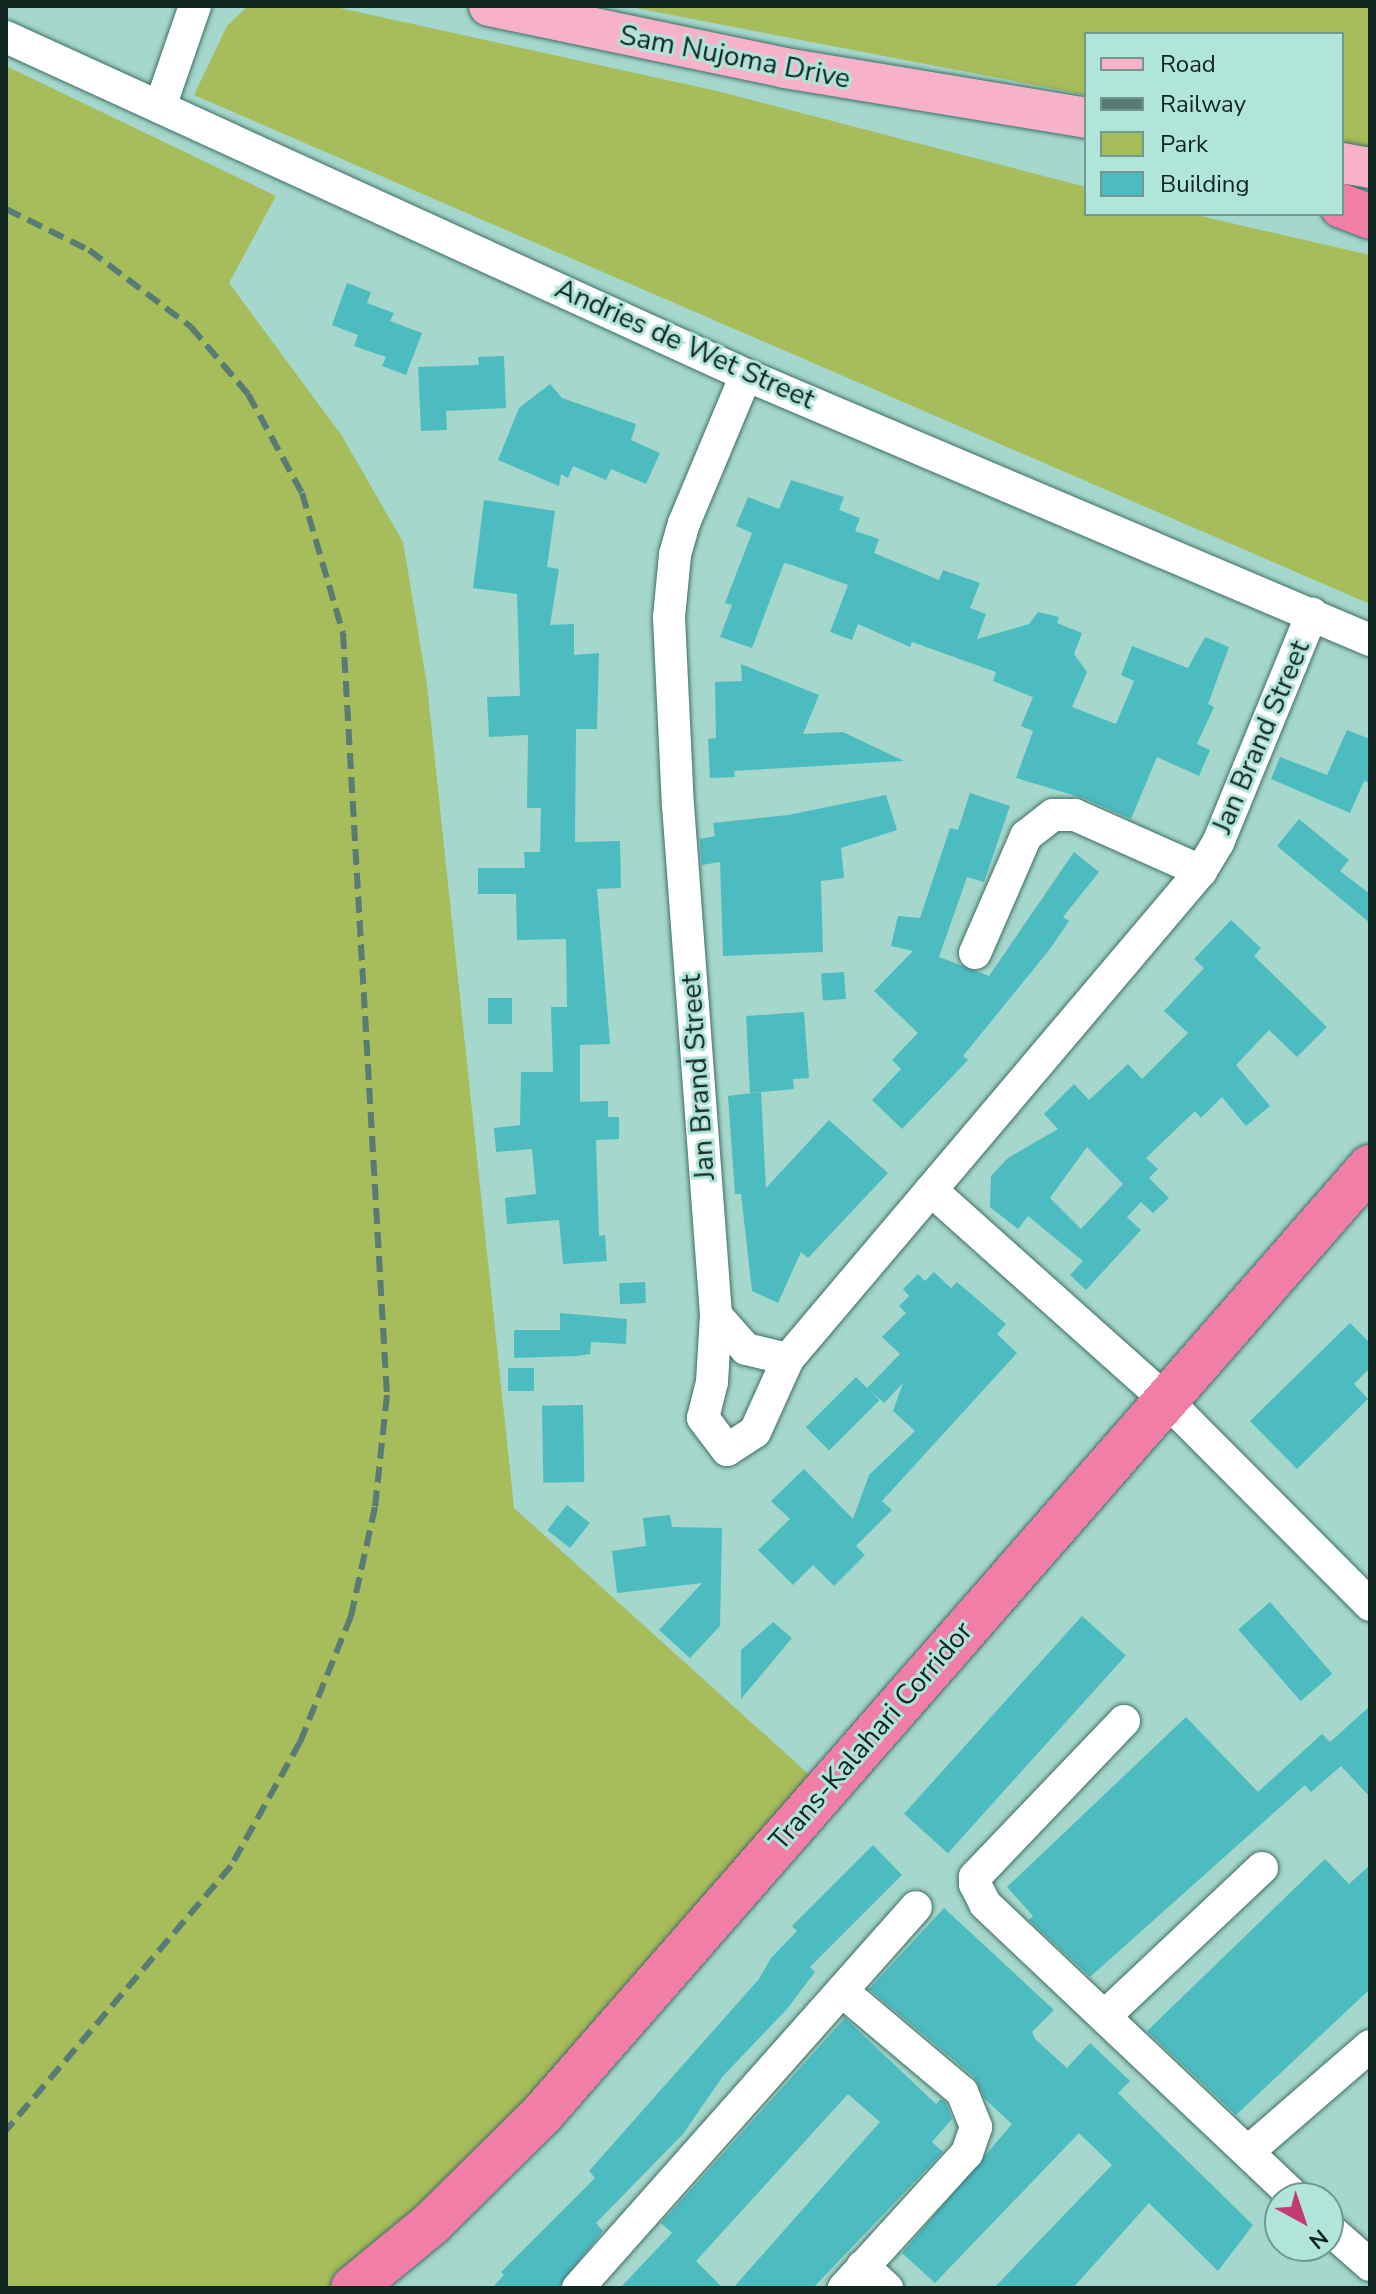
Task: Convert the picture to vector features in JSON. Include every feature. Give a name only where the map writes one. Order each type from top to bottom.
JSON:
[{"type":"highway","points":[[1344,207],[1370,217]]},
{"type":"highway","name":"Trans-Kalahari Corridor","points":[[353,2288],[432,2223],[543,2113],[1370,1167]]},
{"type":"main road","name":"Sam Nujoma Drive","points":[[489,6],[935,95],[1084,118]]},
{"type":"main road","name":"Sam Nujoma Drive","points":[[935,95],[1011,124],[1084,141]]},
{"type":"main road","points":[[1344,163],[1370,168]]},
{"type":"main road","points":[[1344,196],[1370,201]]},
{"type":"street","points":[[160,107],[195,6]]},
{"type":"street","name":"Andries de Wet Street","points":[[6,37],[746,375],[1370,640]]},
{"type":"street","name":"Jan Brand Street","points":[[746,375],[684,523],[675,555],[669,617],[678,805],[716,1315],[712,1382],[703,1418],[727,1450],[755,1432],[788,1359],[1201,871],[1218,843],[1312,614]]},
{"type":"street","points":[[975,953],[1026,836],[1053,815],[1075,815],[1201,871]]},
{"type":"street","points":[[931,1190],[1165,1399],[1370,1605]]},
{"type":"street","points":[[716,1315],[746,1349],[788,1359]]},
{"type":"street","points":[[1124,1721],[975,1877],[985,1904],[1107,2014],[1281,2182]]},
{"type":"street","points":[[1107,2014],[1262,1868]]},
{"type":"street","points":[[578,2288],[916,1907]]},
{"type":"street","points":[[842,1991],[962,2092],[976,2127],[967,2153],[853,2277],[887,2288]]},
{"type":"street","points":[[1250,2150],[1370,2046]]},
{"type":"street","points":[[1344,2242],[1370,2265]]},
{"type":"green space","points":[[248,6],[331,6],[717,91],[1084,186],[1084,216],[1201,216],[1370,255],[1370,604],[194,95],[227,26]]},
{"type":"green space","points":[[625,6],[1370,6],[1370,149],[1344,144],[1344,32],[1084,32],[1084,95]]},
{"type":"green space","points":[[6,66],[276,196],[229,283],[342,436],[403,542],[427,685],[514,1508],[825,1789],[353,2288],[6,2288]]},
{"type":"building","points":[[347,283],[371,292],[367,303],[394,313],[390,321],[422,333],[406,375],[382,366],[386,357],[354,346],[358,335],[332,325]]},
{"type":"building","points":[[504,356],[506,408],[446,411],[447,430],[421,431],[418,367],[479,365],[478,357]]},
{"type":"building","points":[[550,384],[562,398],[636,424],[631,440],[660,453],[646,484],[611,469],[606,480],[573,466],[568,478],[561,474],[559,486],[498,460],[519,408]]},
{"type":"building","points":[[791,480],[844,497],[839,510],[860,518],[855,531],[879,539],[874,553],[939,580],[943,570],[980,583],[970,608],[986,614],[977,639],[1029,624],[1038,612],[1059,617],[1057,623],[1082,633],[1074,654],[1087,672],[1072,707],[1116,724],[1134,681],[1121,675],[1132,646],[1188,668],[1205,637],[1229,647],[1208,704],[1214,707],[1197,744],[1210,750],[1199,776],[1157,757],[1131,819],[1083,798],[1016,778],[1033,731],[1021,726],[1033,697],[993,681],[996,672],[912,642],[910,647],[858,624],[852,640],[830,632],[848,585],[792,565],[784,563],[752,648],[720,637],[732,605],[725,603],[752,533],[736,526],[748,497],[779,509]]},
{"type":"building","points":[[484,500],[555,511],[547,567],[559,569],[550,625],[574,624],[574,655],[599,653],[597,729],[576,729],[575,842],[620,841],[621,888],[597,889],[610,1044],[580,1045],[580,1102],[608,1101],[608,1117],[619,1117],[619,1139],[596,1140],[599,1236],[605,1235],[607,1261],[563,1264],[559,1220],[507,1224],[505,1198],[536,1194],[532,1149],[496,1152],[494,1128],[520,1125],[521,1072],[553,1072],[551,1007],[567,1007],[566,939],[517,940],[516,894],[478,894],[478,868],[525,868],[524,852],[540,852],[541,808],[527,808],[528,735],[489,737],[487,697],[520,696],[517,594],[473,588]]},
{"type":"building","points":[[741,664],[819,695],[803,734],[843,732],[904,761],[734,771],[735,777],[710,778],[708,739],[716,738],[715,682],[742,681]]},
{"type":"building","points":[[1347,730],[1370,739],[1370,783],[1364,781],[1350,813],[1271,779],[1280,757],[1327,775]]},
{"type":"building","points":[[970,793],[1010,806],[984,882],[967,877],[939,957],[989,976],[1074,852],[1099,872],[1063,917],[1069,921],[1050,949],[963,1056],[968,1060],[902,1129],[872,1100],[901,1069],[892,1060],[918,1033],[874,991],[913,951],[891,946],[898,916],[920,918],[950,828],[958,830]]},
{"type":"building","points":[[886,795],[897,830],[841,848],[844,878],[821,881],[823,952],[723,956],[720,862],[702,865],[701,859],[700,839],[715,836],[713,823],[788,815]]},
{"type":"building","points":[[1299,819],[1349,860],[1340,871],[1370,894],[1370,923],[1277,846]]},
{"type":"building","points":[[1231,920],[1261,948],[1254,956],[1327,1027],[1297,1057],[1269,1030],[1236,1065],[1270,1106],[1246,1126],[1222,1097],[1201,1118],[1195,1111],[1146,1158],[1158,1169],[1149,1178],[1169,1198],[1153,1213],[1141,1202],[1127,1217],[1141,1230],[1086,1290],[1070,1275],[1083,1261],[1028,1216],[1018,1229],[990,1207],[991,1176],[1008,1158],[1058,1129],[1044,1114],[1074,1084],[1089,1100],[1128,1064],[1142,1079],[1188,1033],[1164,1011],[1204,968],[1194,959]],"holes":[[[1087,1147],[1123,1184],[1081,1229],[1050,1198]]]},
{"type":"building","points":[[844,972],[846,999],[823,1001],[821,974]]},
{"type":"building","points":[[488,998],[512,998],[512,1024],[488,1024]]},
{"type":"building","points":[[804,1012],[809,1078],[793,1079],[794,1089],[750,1093],[746,1016]]},
{"type":"building","points":[[761,1092],[766,1188],[829,1120],[888,1173],[808,1258],[801,1252],[778,1303],[752,1291],[741,1194],[735,1194],[728,1096]]},
{"type":"building","points":[[934,1272],[951,1288],[957,1282],[1006,1324],[997,1334],[1017,1353],[882,1501],[892,1510],[856,1546],[865,1555],[834,1586],[813,1565],[793,1585],[758,1550],[790,1519],[771,1501],[804,1469],[853,1519],[869,1475],[915,1431],[893,1411],[903,1383],[884,1403],[867,1388],[900,1354],[882,1337],[906,1313],[899,1306],[909,1296],[903,1289],[918,1274],[925,1281]]},
{"type":"building","points":[[645,1282],[646,1303],[620,1304],[619,1283]]},
{"type":"building","points":[[560,1313],[627,1319],[626,1344],[591,1342],[590,1354],[514,1358],[514,1330],[560,1330]]},
{"type":"building","points":[[1350,1323],[1370,1343],[1370,1368],[1354,1384],[1368,1399],[1297,1469],[1250,1421]]},
{"type":"building","points":[[508,1368],[534,1368],[534,1391],[508,1391]]},
{"type":"building","points":[[856,1377],[879,1400],[829,1451],[806,1427]]},
{"type":"building","points":[[583,1405],[584,1482],[543,1483],[542,1406]]},
{"type":"building","points":[[567,1505],[590,1523],[570,1548],[547,1530]]},
{"type":"building","points":[[670,1515],[672,1527],[722,1528],[720,1626],[690,1658],[659,1630],[702,1583],[617,1593],[612,1551],[646,1546],[643,1518]]},
{"type":"building","points":[[1270,1602],[1332,1674],[1301,1701],[1238,1630]]},
{"type":"building","points":[[1082,1616],[1126,1655],[948,1853],[904,1814]]},
{"type":"building","points":[[773,1622],[792,1638],[741,1699],[741,1650]]},
{"type":"building","points":[[1370,1706],[1370,1797],[1341,1766],[1311,1792],[1305,1785],[1090,1977],[1029,1920],[1033,1916],[1007,1887],[1186,1717],[1258,1792],[1322,1734],[1330,1742]]},
{"type":"building","points":[[873,1845],[902,1875],[810,1967],[815,1972],[787,2009],[723,2076],[683,2134],[596,2223],[603,2231],[559,2286],[492,2288],[504,2275],[501,2272],[595,2178],[589,2171],[759,1979],[771,1958],[797,1931],[792,1926]]},
{"type":"building","points":[[1325,1859],[1349,1884],[1370,1865],[1370,1989],[1236,2115],[1147,2031]]},
{"type":"building","points":[[944,1908],[1054,2010],[1032,2032],[1035,2039],[1067,2068],[1090,2043],[1130,2081],[1118,2093],[1253,2225],[1218,2271],[1149,2203],[1073,2288],[994,2288],[1112,2165],[1079,2133],[935,2283],[902,2253],[1012,2124],[985,2099],[974,2077],[869,1989]]},
{"type":"building","points":[[845,2018],[936,2104],[941,2099],[946,2103],[952,2119],[932,2142],[943,2152],[813,2288],[733,2288],[880,2122],[848,2094],[696,2261],[723,2288],[620,2288],[672,2233],[661,2223]]},
{"type":"railway","points":[[6,209],[89,250],[191,327],[248,394],[302,493],[343,633],[387,1395],[375,1507],[351,1616],[300,1742],[231,1866],[6,2130]]}]
